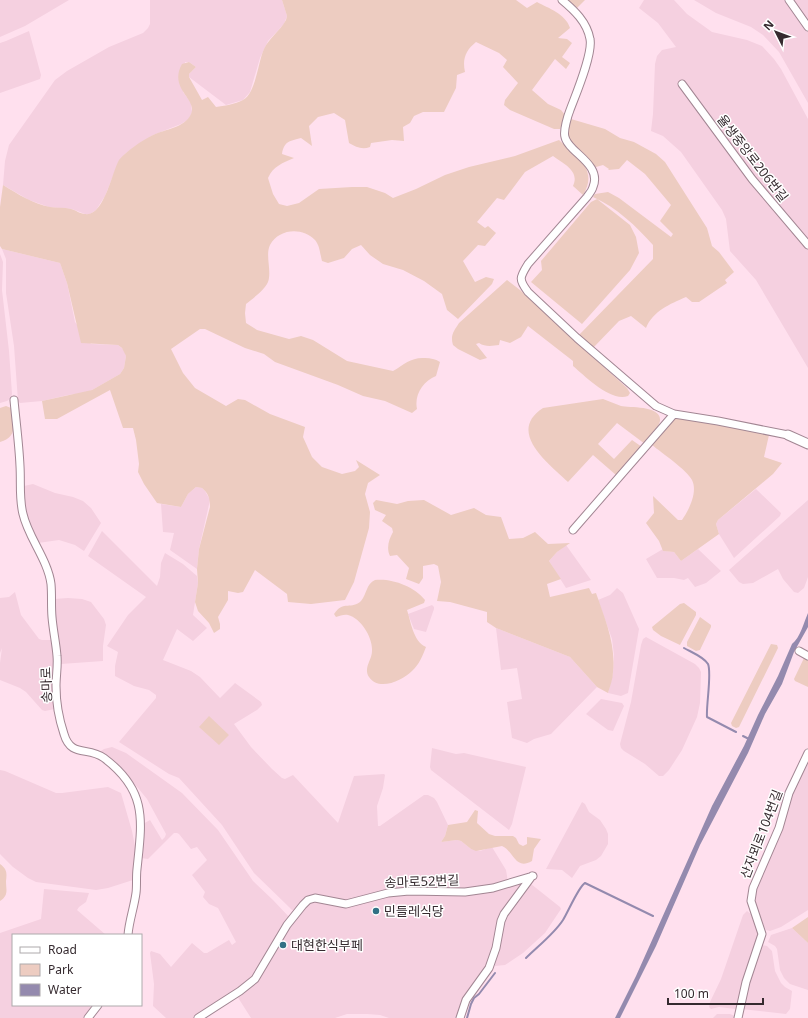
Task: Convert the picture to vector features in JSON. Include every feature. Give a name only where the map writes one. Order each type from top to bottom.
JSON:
[{"type":"street","points":[[562,0],[586,25],[590,39],[589,54],[569,112],[564,136],[568,144],[591,166],[594,177],[594,187],[528,264],[521,276],[521,283],[528,292],[577,338],[656,406],[674,414],[718,421],[788,436],[808,444]]},
{"type":"street","points":[[789,0],[808,27]]},
{"type":"street","name":"율생중앙로206번길","points":[[682,84],[752,179],[808,245]]},
{"type":"street","name":"송마로","points":[[14,400],[20,466],[20,500],[23,515],[46,567],[51,583],[52,616],[57,657],[56,693],[66,740],[72,748],[102,757],[121,773],[130,784],[140,814],[140,854],[137,868],[136,894],[129,921],[128,934]]},
{"type":"street","points":[[573,530],[674,414]]},
{"type":"street","points":[[799,651],[808,656]]},
{"type":"street","name":"산자뫼로104번길","points":[[738,1018],[746,982],[762,934],[751,901],[753,888],[778,828],[789,793],[808,753]]},
{"type":"street","name":"송마로52번길","points":[[198,1018],[255,979],[287,926],[308,900],[315,898],[346,904],[388,893],[409,891],[465,892],[493,888],[533,876],[504,914],[501,921],[496,948],[489,968],[466,1000],[460,1018]]},
{"type":"street","points":[[88,1018],[97,1006]]},
{"type":"shaded area","points":[[0,0],[69,0],[25,26],[0,37]]},
{"type":"shaded area","points":[[150,0],[282,0],[287,16],[284,24],[268,41],[260,58],[250,92],[243,100],[226,105],[189,77],[189,74],[196,67],[189,62],[185,62],[183,92],[191,103],[192,112],[189,119],[181,124],[153,135],[126,153],[119,161],[105,196],[96,210],[90,214],[85,214],[72,209],[49,207],[29,200],[3,185],[5,161],[9,145],[55,80],[67,71],[109,47],[143,33],[150,24]]},
{"type":"shaded area","points":[[644,0],[674,0],[687,14],[712,32],[747,40],[762,46],[781,69],[808,119],[808,368],[756,280],[730,251],[726,219],[722,210],[681,152],[663,136],[651,131],[655,64],[657,56],[662,50],[676,47],[658,23],[639,8]]},
{"type":"shaded area","points":[[694,0],[808,0],[808,103],[779,52],[763,35],[751,27],[716,13]]},
{"type":"shaded area","points":[[29,31],[41,75],[40,79],[0,93],[0,43]]},
{"type":"shaded area","points":[[2,249],[60,263],[67,283],[75,322],[91,344],[118,345],[124,350],[126,356],[124,368],[120,374],[84,393],[42,401],[20,403],[18,401],[14,346],[6,293],[6,259]]},
{"type":"shaded area","points":[[0,254],[3,262],[2,290],[12,394],[11,398],[7,401],[0,403]]},
{"type":"shaded area","points":[[33,484],[55,493],[83,501],[91,508],[101,523],[84,551],[75,545],[59,540],[38,543],[26,516],[24,507],[24,486]]},
{"type":"shaded area","points":[[196,487],[202,488],[210,500],[199,549],[197,569],[170,550],[174,533],[163,532],[161,504],[181,507],[188,494]]},
{"type":"shaded area","points":[[756,489],[781,513],[780,516],[734,558],[719,534],[716,524],[718,520]]},
{"type":"shaded area","points":[[808,500],[808,577],[804,588],[798,593],[794,592],[783,579],[778,569],[753,583],[743,584],[739,582],[729,570]]},
{"type":"shaded area","points":[[102,531],[157,586],[160,577],[161,563],[165,553],[183,564],[197,576],[198,583],[193,615],[207,628],[193,641],[177,629],[163,660],[191,671],[200,677],[220,698],[235,683],[261,702],[262,705],[257,710],[234,724],[251,747],[282,778],[285,779],[293,775],[338,823],[354,776],[384,774],[383,788],[377,806],[378,826],[424,795],[428,795],[434,798],[437,802],[448,825],[445,836],[441,842],[457,840],[461,841],[471,849],[480,851],[492,847],[506,870],[508,882],[463,890],[436,890],[345,901],[314,897],[295,910],[292,910],[254,873],[222,825],[179,778],[169,774],[119,742],[156,698],[156,695],[149,690],[134,686],[115,676],[115,666],[118,652],[107,646],[128,615],[146,597],[88,556]]},
{"type":"shaded area","points":[[566,545],[591,580],[566,588],[549,561]]},
{"type":"shaded area","points":[[663,549],[664,551],[674,552],[681,561],[698,549],[721,571],[706,583],[695,587],[688,578],[684,580],[674,578],[657,578],[646,559]]},
{"type":"shaded area","points":[[617,588],[623,593],[639,629],[628,693],[621,696],[608,693],[613,673],[614,655],[612,639],[598,600],[610,595]]},
{"type":"shaded area","points":[[15,592],[21,615],[39,639],[53,640],[55,657],[55,709],[45,711],[42,710],[26,692],[0,680],[2,648],[0,653],[0,598],[9,597]]},
{"type":"shaded area","points":[[54,599],[82,599],[91,602],[104,619],[106,625],[103,646],[103,661],[61,664]]},
{"type":"shaded area","points":[[432,605],[434,609],[426,632],[414,629],[408,614]]},
{"type":"shaded area","points":[[496,628],[570,657],[597,687],[551,734],[534,739],[527,743],[512,738],[507,702],[522,699],[517,668],[501,670]]},
{"type":"shaded area","points":[[646,637],[695,664],[701,672],[700,703],[697,717],[682,750],[669,770],[663,776],[659,776],[645,764],[624,751],[620,744],[631,702],[641,645],[643,639]]},
{"type":"shaded area","points":[[601,699],[622,703],[624,706],[613,731],[608,730],[586,714]]},
{"type":"shaded area","points":[[112,747],[126,753],[182,793],[218,830],[253,881],[290,918],[251,979],[194,1018],[166,1018],[153,1006],[154,984],[151,951],[160,954],[171,967],[192,943],[204,953],[207,953],[229,940],[232,945],[236,942],[218,908],[209,904],[203,897],[205,892],[192,875],[207,860],[197,847],[191,849],[179,834],[174,833],[148,859],[141,858],[143,824],[150,820],[162,840],[166,834],[147,799],[128,777],[101,751]]},
{"type":"shaded area","points":[[432,748],[456,754],[464,753],[526,767],[512,824],[509,830],[431,770]]},
{"type":"shaded area","points":[[808,763],[808,910],[781,927],[770,931],[766,930],[754,901],[757,881],[792,794]]},
{"type":"shaded area","points":[[0,770],[56,793],[108,787],[121,793],[132,831],[137,856],[133,880],[108,888],[96,890],[36,882],[13,867],[0,854]]},
{"type":"shaded area","points":[[582,802],[585,804],[589,812],[600,820],[606,829],[608,834],[608,844],[601,856],[596,860],[580,866],[572,878],[562,870],[546,869]]},
{"type":"shaded area","points":[[521,882],[523,884],[507,904],[489,962],[465,996],[456,1018],[389,1018],[380,1015],[347,1014],[335,1018],[251,1018],[237,996],[253,984],[286,932],[310,903],[320,902],[353,906],[379,898],[410,894],[485,892],[503,889]]},
{"type":"shaded area","points":[[531,884],[561,909],[545,933],[523,953],[505,965],[495,966],[494,962],[503,926],[508,913],[528,885]]},
{"type":"shaded area","points":[[44,889],[89,893],[86,902],[77,910],[105,934],[12,934],[12,1006],[94,1006],[86,1018],[0,1018],[0,933],[41,919]]},
{"type":"shaded area","points":[[747,911],[751,914],[759,934],[737,1006],[735,1009],[719,1007],[711,1009],[709,1007],[710,1002],[721,979],[743,915]]},
{"type":"shaded area","points":[[792,928],[808,943],[808,990],[790,984],[784,978],[780,970],[777,949],[768,942],[771,935]]},
{"type":"shaded area","points":[[759,946],[767,946],[772,951],[775,971],[781,983],[792,991],[790,1009],[786,1014],[741,1009]]},
{"type":"shaded area","points":[[717,1014],[730,1014],[735,1016],[735,1018],[713,1018]]},
{"type":"green space","points":[[282,0],[516,0],[527,8],[537,2],[561,15],[565,19],[570,28],[558,38],[567,39],[572,43],[562,57],[570,63],[566,69],[555,59],[532,90],[548,104],[561,110],[565,115],[560,129],[554,129],[510,110],[504,105],[505,100],[518,83],[503,67],[507,60],[499,53],[476,42],[467,52],[464,63],[465,72],[457,75],[456,88],[444,112],[423,112],[414,116],[410,123],[403,127],[404,141],[392,140],[371,143],[370,147],[359,148],[349,143],[345,120],[334,113],[318,117],[309,126],[312,146],[301,138],[288,142],[284,146],[282,154],[294,158],[282,163],[270,174],[268,178],[273,194],[279,204],[287,206],[299,203],[319,189],[352,187],[367,187],[385,193],[393,198],[445,175],[469,167],[515,156],[559,140],[583,164],[587,170],[588,178],[587,186],[583,195],[573,186],[575,181],[573,172],[570,168],[553,156],[525,172],[504,200],[497,198],[477,222],[485,228],[488,226],[496,233],[485,246],[478,245],[463,261],[475,282],[486,277],[494,279],[492,284],[458,319],[447,310],[442,294],[424,281],[403,270],[383,264],[370,255],[361,245],[352,249],[344,258],[328,263],[322,261],[317,242],[304,233],[291,231],[279,235],[274,239],[269,249],[268,282],[261,291],[246,304],[246,323],[257,330],[289,339],[301,336],[313,340],[347,361],[393,371],[416,359],[435,359],[440,362],[436,376],[427,381],[420,389],[416,404],[417,409],[412,413],[385,401],[363,396],[338,385],[275,362],[264,354],[245,348],[205,329],[200,329],[171,349],[183,373],[195,388],[226,406],[238,399],[245,400],[270,414],[305,427],[303,437],[312,457],[322,467],[342,474],[355,471],[359,467],[356,460],[380,475],[368,483],[365,494],[370,512],[369,528],[354,582],[345,600],[311,604],[288,602],[287,594],[255,570],[243,592],[238,593],[228,591],[228,600],[218,617],[220,629],[214,633],[209,623],[198,611],[195,602],[198,583],[197,569],[199,549],[210,507],[209,498],[206,492],[202,488],[196,487],[188,494],[181,507],[157,503],[138,472],[139,464],[133,428],[123,428],[110,390],[57,419],[45,419],[42,401],[92,390],[120,374],[124,368],[126,356],[122,348],[118,345],[81,343],[67,283],[60,263],[2,249],[0,246],[0,207],[3,185],[44,206],[68,208],[83,214],[92,213],[97,209],[102,201],[116,166],[122,156],[148,137],[174,128],[188,119],[192,109],[191,103],[178,80],[182,64],[189,62],[196,67],[189,74],[189,77],[202,100],[208,97],[216,107],[237,103],[247,96],[254,84],[264,49],[286,20],[287,16]]},
{"type":"green space","points":[[567,0],[585,0],[577,8]]},
{"type":"green space","points":[[571,119],[605,129],[620,138],[634,142],[656,154],[665,162],[707,228],[712,246],[719,252],[734,272],[725,280],[727,283],[699,302],[692,302],[686,297],[663,309],[653,317],[646,328],[631,316],[619,321],[593,348],[579,335],[653,259],[653,245],[640,231],[610,206],[593,197],[595,194],[608,192],[619,198],[671,237],[673,234],[660,221],[671,205],[645,174],[627,160],[619,169],[608,170],[609,169],[603,165],[596,167],[573,146],[566,136]]},
{"type":"green space","points":[[597,199],[630,225],[636,237],[639,253],[630,270],[582,324],[531,282],[542,270],[541,261],[591,202]]},
{"type":"green space","points":[[507,280],[520,290],[627,388],[630,393],[628,396],[621,397],[614,395],[598,387],[573,366],[573,361],[528,326],[521,337],[510,343],[500,340],[499,345],[489,346],[479,343],[476,344],[487,358],[480,360],[453,345],[452,336],[459,323]]},
{"type":"green space","points":[[603,399],[621,406],[644,408],[656,412],[659,416],[659,424],[645,444],[617,423],[598,444],[614,459],[632,440],[642,447],[616,475],[593,455],[568,482],[542,457],[534,447],[530,437],[529,427],[533,417],[543,408]]},
{"type":"green space","points":[[6,406],[11,408],[13,429],[10,436],[0,442],[0,408]]},
{"type":"green space","points":[[676,417],[688,418],[769,435],[764,457],[782,463],[773,474],[718,520],[716,524],[719,534],[681,561],[674,552],[663,551],[659,541],[646,523],[654,513],[653,496],[678,520],[682,520],[692,501],[694,485],[692,480],[680,467],[652,445],[669,421]]},
{"type":"green space","points":[[376,500],[397,504],[408,501],[424,500],[451,515],[474,508],[486,515],[501,517],[509,539],[523,538],[535,532],[548,544],[570,543],[557,552],[549,561],[561,579],[547,584],[550,597],[589,588],[592,594],[596,593],[609,632],[613,652],[613,675],[608,693],[597,687],[570,657],[496,628],[487,622],[487,612],[450,602],[437,601],[441,582],[438,566],[434,564],[423,566],[423,578],[419,584],[406,579],[409,568],[397,555],[390,556],[388,544],[393,532],[392,528],[382,521],[386,515],[375,510],[373,503]]},
{"type":"green space","points":[[375,580],[388,580],[402,584],[415,591],[425,600],[424,603],[407,610],[415,636],[426,647],[422,657],[417,666],[403,678],[385,684],[379,684],[373,681],[367,674],[367,667],[372,654],[372,646],[362,624],[348,615],[336,617],[334,614],[341,607],[358,604],[363,598],[370,584]]},
{"type":"green space","points":[[684,603],[696,612],[696,615],[680,645],[661,636],[653,630],[652,627],[680,604]]},
{"type":"green space","points":[[700,617],[711,625],[711,627],[700,650],[696,651],[687,646],[687,642]]},
{"type":"green space","points":[[771,644],[777,645],[778,648],[739,727],[736,728],[732,726],[731,723]]},
{"type":"green space","points":[[804,658],[808,659],[808,687],[795,681],[794,679]]},
{"type":"green space","points":[[209,716],[229,735],[219,745],[199,727]]},
{"type":"green space","points":[[475,810],[478,811],[477,823],[489,834],[495,836],[513,836],[519,844],[523,846],[527,844],[527,837],[541,839],[534,849],[532,861],[522,864],[518,862],[506,848],[502,846],[476,851],[461,841],[441,842],[445,836],[448,825],[467,822]]},
{"type":"green space","points":[[0,864],[6,871],[6,894],[0,901]]},
{"type":"green space","points":[[808,917],[808,943],[792,928]]},
{"type":"water","points":[[808,613],[808,627],[794,652],[782,684],[765,714],[748,753],[700,845],[656,946],[620,1018],[615,1018],[636,976],[712,806],[744,746],[792,644],[800,634]]},
{"type":"waterway","points":[[684,648],[700,657],[708,664],[707,717],[736,732]]},
{"type":"waterway","points":[[743,736],[749,739]]},
{"type":"waterway","points":[[526,958],[551,935],[559,925],[585,883],[653,916]]},
{"type":"waterway","points":[[467,1018],[474,998],[479,994],[495,973]]},
{"type":"place","name":"민들레식당","points":[[376,911]]},
{"type":"place","name":"대현한식부페","points":[[283,945]]}]
